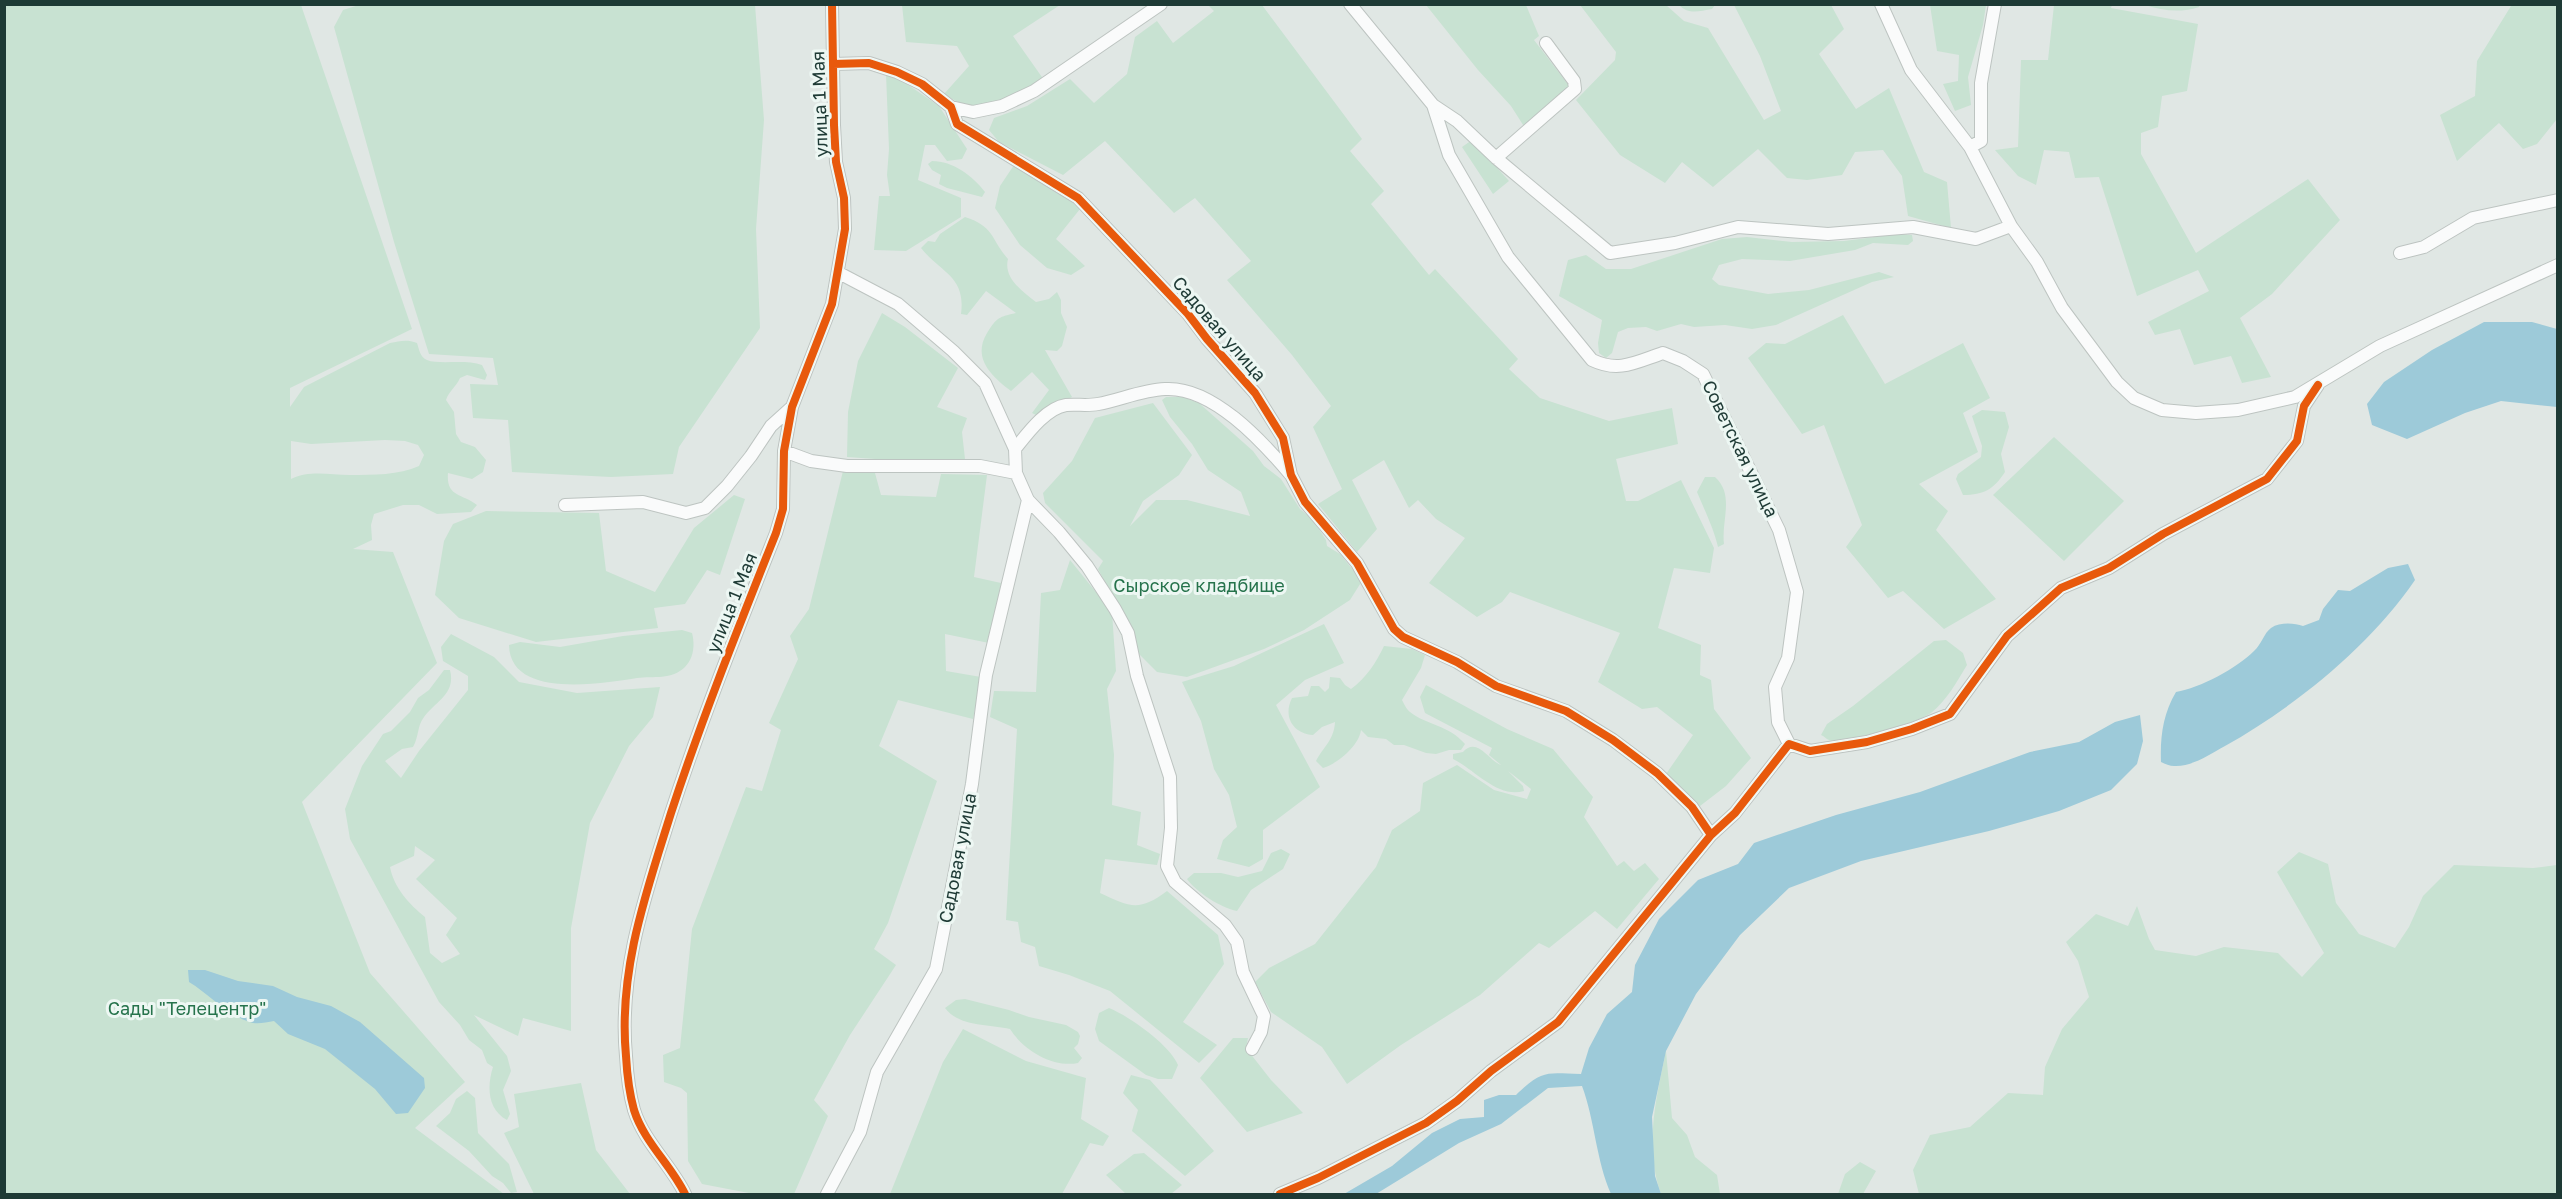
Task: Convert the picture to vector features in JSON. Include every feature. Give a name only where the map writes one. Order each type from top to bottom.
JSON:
[{"type":"street","name":"улица 1 Мая","points":[[686,1194],[645,1135],[634,1110],[628,1082],[623,1027],[626,986],[637,923],[646,891],[699,727],[776,533],[783,509],[784,451],[792,407],[832,304],[839,273],[845,229],[844,198],[836,162],[832,4]]},
{"type":"street","points":[[951,107],[973,112],[1002,106],[1034,91],[1161,4]]},
{"type":"street","name":"Советская улица","points":[[1350,4],[1433,105],[1449,155],[1508,257],[1592,360],[1607,367],[1619,367],[1663,353],[1703,374],[1779,530],[1797,592],[1788,658],[1775,687],[1778,722],[1789,744]]},
{"type":"street","points":[[1881,4],[1911,70],[1970,147],[2012,226],[2037,262],[2062,308],[2117,382],[2134,398],[2162,410],[2196,413],[2238,410],[2295,398],[2380,346],[2558,265]]},
{"type":"street","points":[[1970,147],[1981,141],[1981,83],[1995,4]]},
{"type":"street","points":[[1496,158],[1575,89],[1574,81],[1545,43]]},
{"type":"street","name":"Садовая улица","points":[[833,64],[869,63],[897,72],[922,84],[951,107],[957,124],[1078,198],[1188,314],[1255,393],[1283,438],[1291,475],[1305,502],[1357,563],[1394,629],[1403,637],[1456,662],[1496,686],[1566,711],[1613,740],[1657,773],[1692,807],[1711,835]]},
{"type":"street","points":[[1433,105],[1457,121],[1496,158],[1610,253],[1675,243],[1738,227],[1828,234],[1913,227],[1976,239],[2012,226]]},
{"type":"street","points":[[2400,253],[2424,247],[2473,218],[2558,200]]},
{"type":"street","points":[[839,273],[898,304],[953,351],[985,383],[1015,449],[1016,473],[1028,500],[1087,566],[1128,633],[1137,676],[1170,777],[1171,828],[1167,866],[1175,882],[1226,925],[1237,942],[1243,972],[1264,1016],[1261,1032],[1252,1049]]},
{"type":"street","points":[[1280,1194],[1318,1178],[1426,1122],[1457,1101],[1491,1071],[1558,1022],[1711,835],[1735,813],[1789,744],[1810,751],[1867,742],[1912,729],[1950,714],[2007,636],[2061,588],[2109,568],[2163,534],[2267,479],[2296,441],[2304,406],[2318,384]]},
{"type":"street","points":[[1015,449],[1036,422],[1064,405],[1096,405],[1129,395],[1166,388],[1195,393],[1225,410],[1291,475]]},
{"type":"street","points":[[565,505],[643,502],[686,513],[705,508],[745,463],[771,426],[792,407]]},
{"type":"street","points":[[784,451],[811,461],[847,466],[980,466],[1016,473]]},
{"type":"street","name":"Садовая улица","points":[[827,1194],[860,1132],[877,1072],[936,969],[972,784],[986,675],[1028,500]]},
{"type":"green space","points":[[2518,4],[2557,5],[2557,119],[2537,144],[2523,149],[2499,123],[2457,161],[2440,115],[2475,96],[2477,61],[2511,6]]},
{"type":"green space","name":"Сады \"Телецентр\"","points":[[5,5],[301,5],[412,329],[290,388],[290,407],[304,387],[390,343],[407,341],[417,343],[421,355],[427,360],[476,363],[482,365],[487,375],[485,380],[467,375],[460,378],[446,400],[454,412],[456,434],[461,442],[475,447],[486,460],[483,472],[472,479],[448,473],[449,486],[452,491],[477,505],[471,512],[437,514],[419,505],[403,505],[374,514],[371,525],[372,540],[353,549],[393,552],[437,663],[302,802],[370,973],[465,1082],[415,1128],[504,1194],[5,1194]],"holes":[[[291,441],[311,444],[405,441],[418,445],[424,455],[419,466],[386,474],[312,474],[291,479]]]},
{"type":"green space","points":[[359,5],[755,5],[764,120],[756,229],[760,328],[679,447],[673,474],[611,477],[512,472],[508,420],[473,418],[470,384],[498,385],[493,358],[429,354],[394,242],[334,27],[343,10]]},
{"type":"green space","points":[[902,5],[1060,5],[1013,36],[1044,80],[1008,98],[978,107],[953,99],[944,94],[969,66],[957,46],[906,42]]},
{"type":"green space","points":[[1208,5],[1262,5],[1362,139],[1350,151],[1384,191],[1371,204],[1429,275],[1435,269],[1518,359],[1509,369],[1540,398],[1609,421],[1672,408],[1678,444],[1616,459],[1626,501],[1638,501],[1681,480],[1714,548],[1710,573],[1674,568],[1658,628],[1701,645],[1700,675],[1711,680],[1714,709],[1751,758],[1726,786],[1700,806],[1666,774],[1693,735],[1657,707],[1642,709],[1598,682],[1620,633],[1510,592],[1502,602],[1477,617],[1429,583],[1465,538],[1436,519],[1418,500],[1409,508],[1384,460],[1352,480],[1377,529],[1357,552],[1318,504],[1342,489],[1313,427],[1331,406],[1292,355],[1227,280],[1251,261],[1195,198],[1174,213],[1105,141],[1063,175],[999,142],[989,130],[994,118],[1027,106],[1070,79],[1094,103],[1127,74],[1135,37],[1157,21],[1173,43],[1214,11]]},
{"type":"green space","points":[[1426,5],[1526,5],[1539,36],[1534,40],[1570,87],[1525,128],[1511,106],[1478,70]]},
{"type":"green space","points":[[1580,5],[1666,5],[1684,21],[1708,28],[1764,120],[1781,111],[1760,56],[1734,5],[1831,5],[1844,29],[1819,54],[1856,109],[1889,88],[1924,172],[1947,182],[1951,228],[1908,216],[1902,176],[1883,150],[1855,152],[1842,175],[1807,180],[1787,178],[1758,149],[1713,187],[1682,162],[1665,183],[1620,155],[1576,100],[1615,60],[1616,52]]},
{"type":"green space","points":[[1679,5],[1715,5],[1712,9],[1694,12]]},
{"type":"green space","points":[[1930,5],[1986,5],[1983,25],[1968,77],[1971,105],[1955,111],[1943,84],[1958,81],[1959,55],[1937,51]]},
{"type":"green space","points":[[2054,5],[2112,5],[2111,8],[2198,24],[2187,91],[2162,96],[2158,127],[2141,133],[2141,154],[2196,253],[2308,179],[2340,220],[2272,294],[2240,318],[2271,377],[2242,383],[2231,356],[2194,365],[2180,329],[2155,335],[2148,322],[2209,291],[2198,270],[2137,296],[2099,177],[2075,178],[2069,152],[2044,150],[2036,185],[2018,176],[1995,150],[2018,147],[2021,60],[2048,60]]},
{"type":"green space","points":[[2145,5],[2200,5],[2179,11]]},
{"type":"green space","points":[[886,74],[901,80],[939,106],[967,149],[962,159],[947,161],[935,145],[925,145],[918,180],[961,198],[961,217],[906,251],[874,250],[879,196],[890,196],[887,175],[889,149]]},
{"type":"green space","points":[[1472,140],[1509,181],[1493,194],[1462,147]]},
{"type":"green space","points":[[932,161],[955,167],[975,180],[985,192],[982,197],[939,184],[941,175],[932,170],[928,164]]},
{"type":"green space","points":[[1014,165],[1063,194],[1080,209],[1056,239],[1085,266],[1071,275],[1047,268],[1020,245],[995,208],[1000,186]]},
{"type":"green space","points":[[965,217],[982,225],[991,234],[1008,259],[1007,266],[1011,278],[1025,294],[1036,302],[1049,299],[1057,292],[1061,300],[1061,313],[1067,327],[1062,346],[1057,351],[1045,350],[1072,397],[1036,415],[1032,413],[1049,390],[1032,372],[1011,391],[991,373],[983,358],[983,342],[993,324],[1002,317],[1016,313],[986,291],[967,315],[961,314],[962,301],[956,283],[921,248],[928,241],[935,242],[940,234]]},
{"type":"green space","points":[[1898,234],[1912,235],[1913,241],[1908,245],[1873,243],[1855,250],[1790,261],[1742,259],[1719,265],[1712,279],[1719,285],[1768,294],[1809,290],[1879,272],[1894,277],[1872,282],[1776,325],[1752,329],[1725,325],[1694,327],[1681,324],[1657,331],[1646,327],[1628,328],[1618,332],[1612,353],[1606,358],[1599,353],[1598,343],[1602,320],[1559,296],[1568,260],[1586,255],[1606,269],[1631,269],[1722,239],[1747,237],[1792,242],[1844,241]]},
{"type":"green space","points":[[882,313],[905,327],[958,368],[937,407],[967,418],[962,432],[965,459],[918,462],[847,457],[848,412],[858,361]]},
{"type":"green space","points":[[1843,315],[1885,384],[1963,343],[1990,398],[1963,413],[1978,452],[1919,484],[1948,511],[1936,530],[1996,599],[1944,629],[1903,591],[1888,598],[1846,547],[1862,525],[1824,425],[1802,434],[1748,358],[1766,343],[1785,344]]},
{"type":"green space","name":"Сырское кладбище","points":[[1166,397],[1183,397],[1199,403],[1253,451],[1264,466],[1281,479],[1300,509],[1313,520],[1326,540],[1327,546],[1340,554],[1362,581],[1350,600],[1304,630],[1264,649],[1187,677],[1157,672],[1139,654],[1133,634],[1098,569],[1103,561],[1045,503],[1043,493],[1072,461],[1095,418],[1153,403],[1192,455],[1179,475],[1143,501],[1130,526],[1156,500],[1187,500],[1250,516],[1241,492],[1208,470],[1192,444],[1170,417],[1162,400]]},
{"type":"green space","points":[[1982,410],[2005,412],[2009,427],[2001,454],[2005,472],[1988,490],[1963,495],[1956,479],[1958,474],[1981,457],[1982,446],[1972,416]]},
{"type":"green space","points":[[2054,437],[2124,501],[2064,561],[1993,495]]},
{"type":"green space","points":[[843,471],[875,473],[881,495],[936,497],[941,474],[987,475],[974,577],[1001,583],[989,643],[945,634],[946,671],[981,677],[973,719],[898,700],[879,746],[937,781],[888,923],[874,949],[896,965],[850,1035],[814,1100],[828,1116],[794,1194],[754,1194],[702,1184],[688,1161],[687,1093],[681,1088],[664,1082],[663,1055],[680,1048],[692,929],[746,787],[762,791],[781,730],[769,723],[798,659],[790,636],[809,609]]},
{"type":"green space","points":[[1705,477],[1715,477],[1721,484],[1726,500],[1724,544],[1718,547],[1697,492]]},
{"type":"green space","points":[[734,495],[745,499],[720,575],[707,570],[685,604],[654,608],[658,628],[536,642],[459,618],[435,595],[444,541],[453,524],[486,511],[599,513],[606,571],[655,592],[694,528]]},
{"type":"green space","points":[[1070,560],[1112,612],[1116,671],[1107,689],[1114,755],[1112,805],[1141,812],[1137,845],[1160,854],[1157,865],[1105,859],[1100,893],[1119,902],[1141,905],[1167,891],[1218,935],[1224,964],[1183,1022],[1217,1045],[1199,1063],[1110,991],[1039,966],[1035,947],[1021,942],[1018,922],[1006,920],[1017,729],[990,717],[994,691],[1036,692],[1041,593],[1060,590]]},
{"type":"green space","points":[[1324,624],[1344,663],[1305,680],[1276,705],[1320,787],[1263,830],[1263,859],[1249,867],[1217,859],[1223,840],[1237,827],[1229,795],[1214,769],[1201,721],[1182,682],[1234,666]]},
{"type":"green space","points":[[682,630],[692,633],[693,646],[690,659],[680,671],[662,677],[603,683],[561,684],[541,681],[525,674],[513,662],[509,645],[520,642],[560,647],[623,636]]},
{"type":"green space","points":[[451,634],[494,657],[519,682],[577,693],[660,687],[653,717],[629,746],[590,823],[571,928],[571,1031],[523,1018],[518,1036],[474,1015],[507,1056],[511,1071],[503,1090],[510,1114],[507,1120],[496,1110],[490,1096],[493,1067],[487,1063],[482,1050],[469,1040],[460,1025],[439,1002],[350,839],[345,809],[362,766],[383,734],[391,731],[410,712],[418,698],[429,690],[444,670],[450,670],[448,691],[422,720],[413,747],[402,749],[385,761],[401,778],[419,751],[468,690],[468,676],[443,661],[441,647]],"holes":[[[415,846],[435,860],[416,879],[457,918],[446,935],[460,954],[442,963],[430,953],[425,917],[403,895],[390,867],[414,856]]]},
{"type":"green space","points":[[1946,640],[1963,653],[1967,665],[1947,697],[1931,713],[1897,727],[1849,739],[1829,740],[1821,735],[1827,724],[1934,641]]},
{"type":"green space","points":[[1384,646],[1412,649],[1425,655],[1421,668],[1402,700],[1410,712],[1452,733],[1465,744],[1461,750],[1449,750],[1436,754],[1426,753],[1404,745],[1394,745],[1386,739],[1368,737],[1361,730],[1356,742],[1346,754],[1335,763],[1323,768],[1316,761],[1331,738],[1335,722],[1322,727],[1313,735],[1300,731],[1289,717],[1289,705],[1292,698],[1308,696],[1311,686],[1319,686],[1325,692],[1329,688],[1330,677],[1340,678],[1351,689],[1370,670]]},
{"type":"green space","points":[[1426,685],[1507,729],[1553,749],[1593,797],[1584,817],[1617,866],[1624,861],[1634,871],[1645,863],[1659,879],[1617,929],[1595,911],[1549,948],[1539,943],[1480,995],[1401,1045],[1347,1084],[1322,1047],[1271,1012],[1255,982],[1269,968],[1315,944],[1376,867],[1392,830],[1420,811],[1423,783],[1457,765],[1494,790],[1527,799],[1531,789],[1508,771],[1523,786],[1524,791],[1505,791],[1453,759],[1453,754],[1473,747],[1483,751],[1501,765],[1489,755],[1492,748],[1425,713],[1420,697]]},
{"type":"green space","points":[[1281,849],[1290,854],[1283,869],[1251,890],[1237,911],[1209,899],[1187,879],[1194,873],[1221,873],[1238,877],[1262,871],[1271,853]]},
{"type":"green space","points":[[2299,852],[2328,864],[2336,903],[2359,934],[2395,948],[2409,927],[2423,896],[2454,865],[2533,868],[2557,865],[2557,1194],[1919,1194],[1913,1170],[1930,1135],[1970,1127],[2008,1093],[2043,1095],[2045,1067],[2062,1029],[2089,997],[2078,961],[2066,942],[2096,914],[2128,926],[2137,906],[2155,950],[2196,956],[2224,947],[2278,953],[2302,977],[2324,953],[2277,872]]},
{"type":"green space","points":[[965,999],[1066,1025],[1078,1032],[1080,1036],[1074,1048],[1082,1058],[1078,1063],[1068,1064],[1049,1060],[1039,1056],[1023,1044],[1010,1029],[966,1022],[958,1019],[945,1008],[956,1000]]},
{"type":"green space","points":[[1109,1008],[1138,1024],[1167,1049],[1178,1065],[1172,1079],[1158,1079],[1146,1075],[1099,1041],[1095,1029],[1099,1013]]},
{"type":"green space","points":[[963,1029],[1026,1061],[1086,1078],[1081,1119],[1109,1136],[1103,1146],[1090,1143],[1062,1194],[890,1194],[943,1062]]},
{"type":"green space","points":[[1233,1038],[1248,1038],[1246,1048],[1271,1080],[1303,1113],[1247,1132],[1200,1078]]},
{"type":"green space","points":[[1666,1051],[1672,1118],[1687,1135],[1695,1157],[1717,1175],[1720,1194],[1661,1194],[1653,1158],[1652,1140],[1653,1122]]},
{"type":"green space","points":[[1131,1075],[1150,1080],[1214,1151],[1185,1176],[1132,1131],[1138,1110],[1123,1093]]},
{"type":"green space","points":[[581,1083],[596,1150],[630,1194],[534,1194],[504,1133],[519,1127],[514,1094]]},
{"type":"green space","points":[[467,1091],[475,1098],[478,1133],[509,1164],[517,1192],[511,1193],[469,1151],[436,1126],[450,1113],[456,1099]]},
{"type":"green space","points":[[1144,1153],[1182,1185],[1171,1194],[1126,1194],[1106,1175],[1134,1154]]},
{"type":"green space","points":[[1860,1162],[1876,1171],[1863,1194],[1838,1194],[1845,1174]]},
{"type":"water","points":[[2484,322],[2532,322],[2557,329],[2557,407],[2501,401],[2465,413],[2407,439],[2372,425],[2367,404],[2384,382],[2432,350]]},
{"type":"water","points":[[2408,564],[2415,580],[2397,605],[2376,629],[2304,694],[2252,730],[2201,759],[2181,766],[2171,766],[2161,762],[2163,726],[2176,692],[2207,682],[2238,664],[2256,648],[2271,628],[2287,624],[2303,626],[2319,620],[2323,609],[2338,590],[2350,591],[2388,568]]},
{"type":"water","points":[[2140,715],[2143,741],[2137,764],[2111,790],[2059,811],[1989,831],[1861,861],[1789,888],[1740,935],[1696,994],[1666,1051],[1652,1117],[1655,1176],[1661,1194],[1611,1194],[1602,1168],[1582,1086],[1548,1088],[1501,1124],[1459,1143],[1376,1194],[1344,1194],[1392,1166],[1432,1133],[1460,1119],[1484,1117],[1484,1100],[1499,1095],[1516,1095],[1546,1074],[1581,1074],[1589,1048],[1607,1014],[1632,992],[1635,965],[1659,919],[1698,880],[1738,864],[1754,843],[1836,815],[1920,792],[2030,752],[2079,742],[2115,722]]},
{"type":"water","points":[[188,970],[205,970],[238,981],[273,986],[297,997],[331,1006],[360,1022],[424,1078],[425,1088],[408,1113],[396,1114],[375,1089],[325,1049],[288,1034],[274,1021],[253,1023],[242,1019],[189,982]]},
{"type":"cycle path","points":[[685,1194],[644,1133],[634,1110],[626,1063],[626,993],[636,933],[671,813],[708,707],[776,533],[783,509],[784,451],[792,407],[832,304],[845,229],[844,198],[836,162],[832,4]]},
{"type":"cycle path","points":[[833,64],[869,63],[897,72],[922,84],[951,107],[957,124],[1078,198],[1188,314],[1255,393],[1283,438],[1291,475],[1305,502],[1357,563],[1394,629],[1403,637],[1457,662],[1496,686],[1566,711],[1613,740],[1657,773],[1692,807],[1711,835]]},
{"type":"cycle path","points":[[1280,1194],[1318,1178],[1426,1123],[1558,1022],[1711,835],[1735,813],[1789,744],[1810,751],[1867,742],[1912,729],[1950,714],[2007,636],[2061,588],[2109,568],[2163,534],[2267,479],[2297,441],[2304,406],[2318,385]]}]
